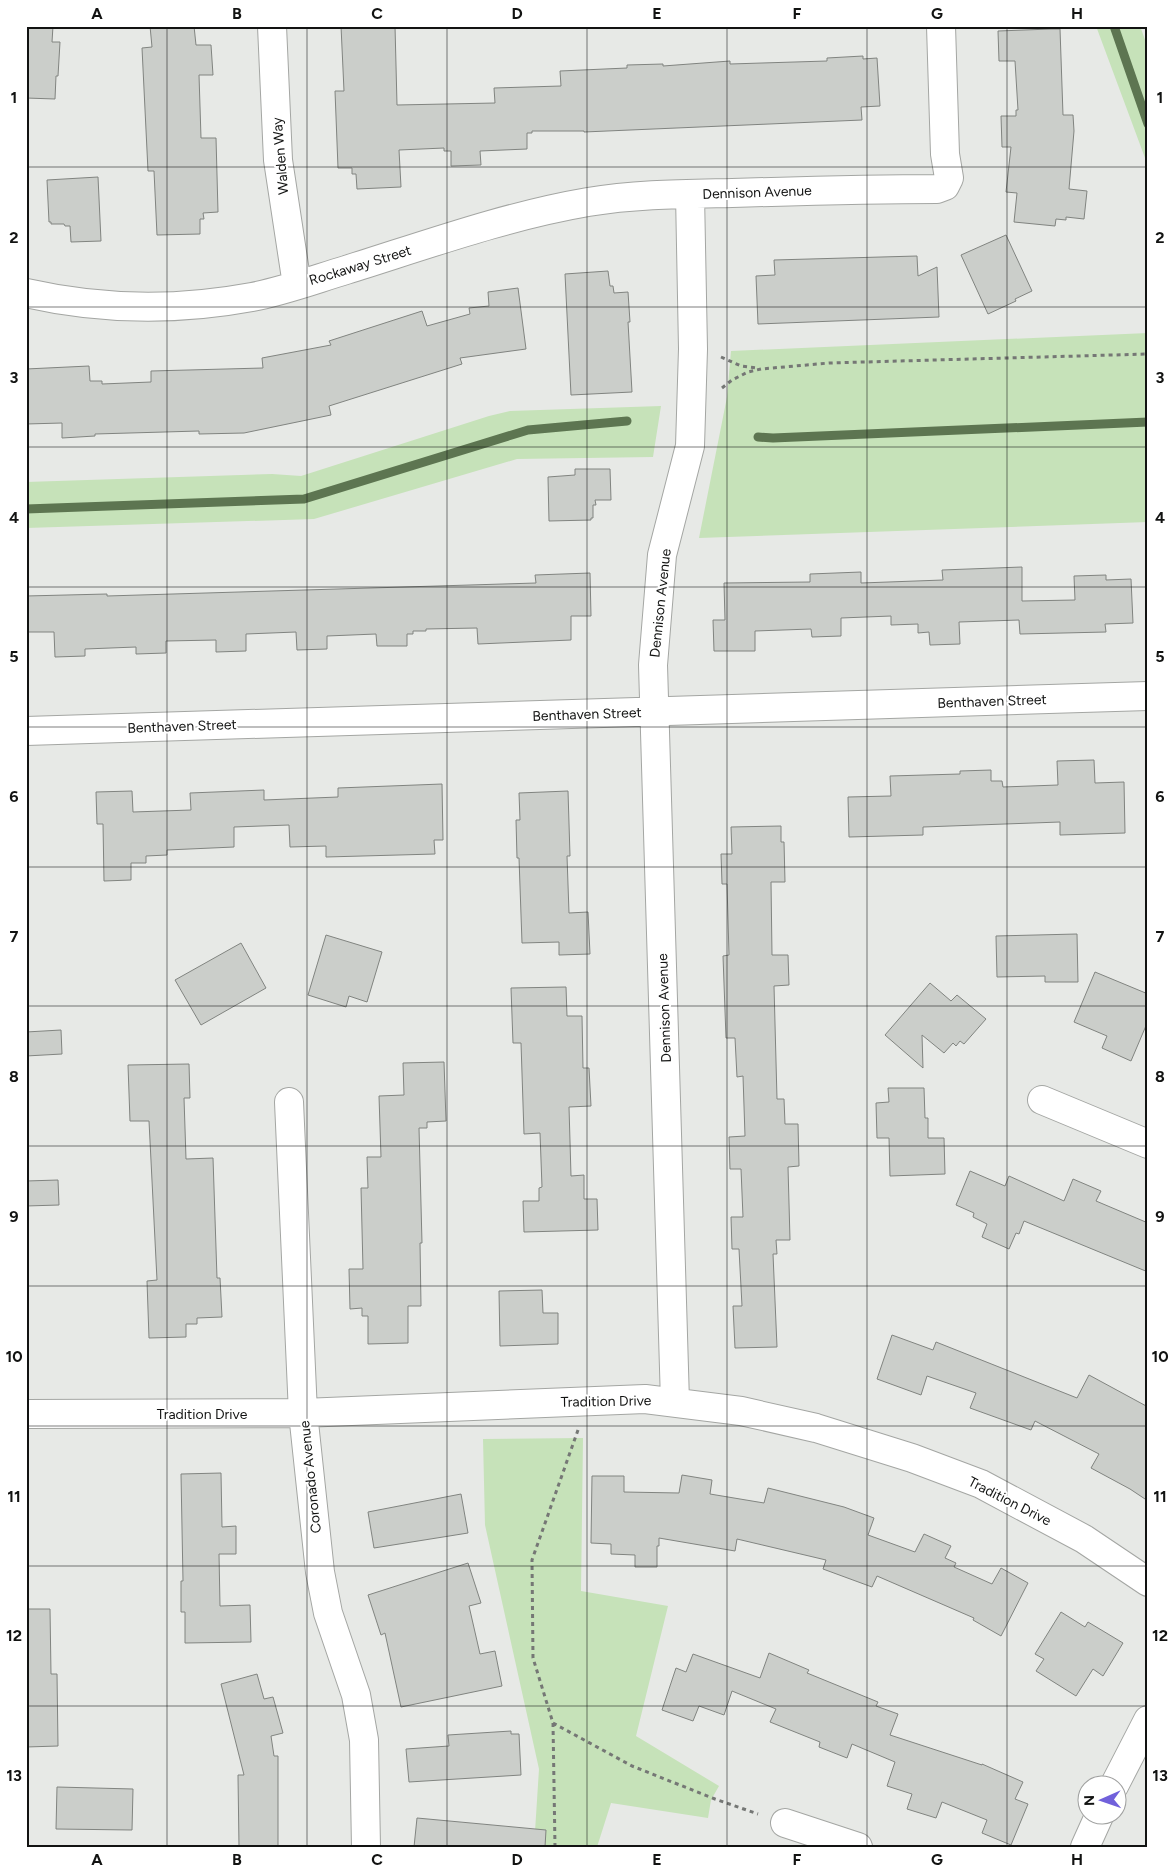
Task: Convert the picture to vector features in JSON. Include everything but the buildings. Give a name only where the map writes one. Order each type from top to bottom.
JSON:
[{"type":"street","name":"Walden Way","points":[[272,26],[278,160],[297,285]]},
{"type":"street","name":"Dennison Avenue","points":[[675,1402],[653,665],[662,556],[690,446],[693,349],[690,194],[860,189],[937,189],[946,186],[949,178],[945,154],[941,26]]},
{"type":"street","name":"Rockaway Street","points":[[26,293],[61,301],[123,307],[193,306],[255,296],[297,285],[512,218],[589,202],[646,195],[690,194]]},
{"type":"street","name":"Benthaven Street","points":[[26,731],[1148,696]]},
{"type":"street","points":[[1042,1100],[1148,1144]]},
{"type":"street","name":"Coronado Avenue","points":[[289,1102],[303,1413],[320,1572],[328,1614],[356,1695],[364,1740],[366,1847]]},
{"type":"street","name":"Tradition Drive","points":[[26,1414],[303,1413],[645,1398],[741,1411],[816,1428],[912,1458],[982,1484],[1084,1539],[1148,1582]]},
{"type":"street","points":[[1119,1776],[1148,1720]]},
{"type":"street","points":[[785,1823],[858,1847]]},
{"type":"street","points":[[1085,1847],[1094,1826]]},
{"type":"path","points":[[720,390],[732,380],[748,372],[761,369],[830,363],[1148,354]]},
{"type":"path","points":[[720,356],[741,366],[761,369]]},
{"type":"path","points":[[555,1847],[553,1723],[533,1658],[532,1560],[587,1401]]},
{"type":"path","points":[[553,1723],[632,1766],[715,1799],[785,1823]]},
{"type":"green space","points":[[1096,26],[1140,26],[1148,48],[1148,166]]},
{"type":"green space","points":[[1148,333],[1148,522],[699,538],[727,397],[731,351]]},
{"type":"green space","points":[[661,406],[653,457],[517,459],[314,519],[26,528],[26,482],[272,474],[301,476],[510,411]]},
{"type":"green space","points":[[583,1438],[581,1591],[668,1606],[636,1736],[719,1786],[711,1800],[708,1818],[611,1803],[597,1847],[534,1847],[539,1769],[485,1525],[483,1439]]},
{"type":"waterway","points":[[1114,26],[1148,124]]},
{"type":"waterway","points":[[26,509],[304,499],[528,430],[627,421]]},
{"type":"waterway","points":[[758,437],[773,438],[1148,422]]}]
